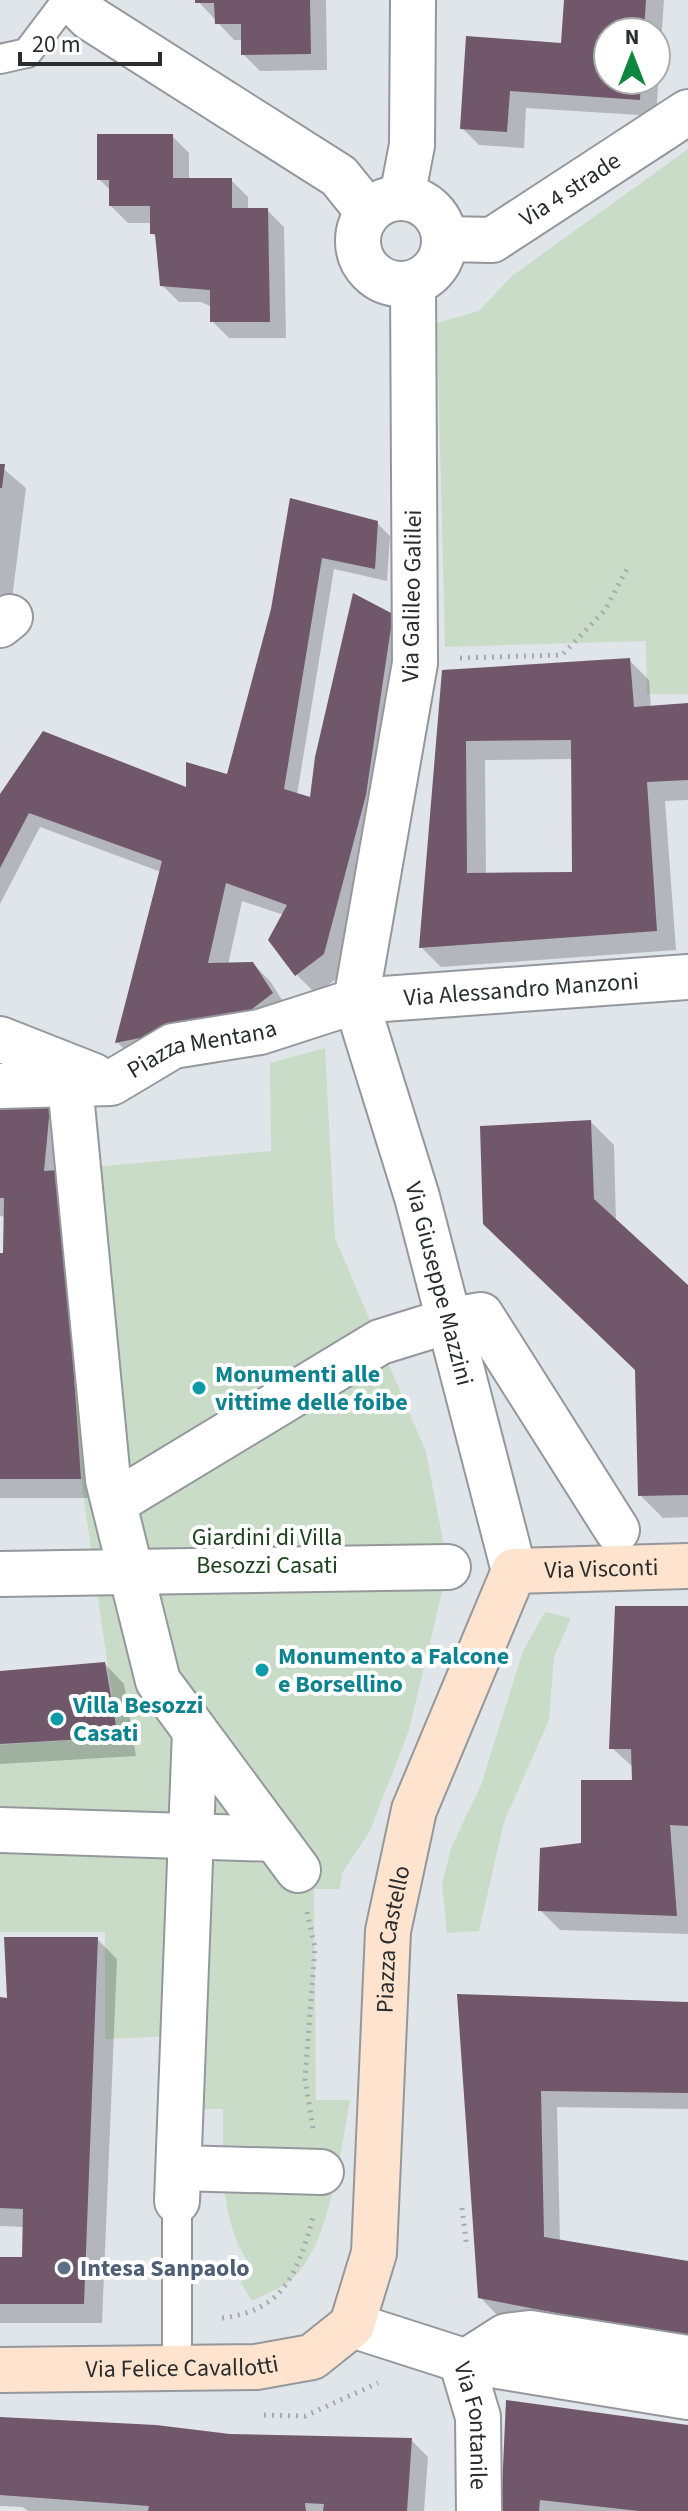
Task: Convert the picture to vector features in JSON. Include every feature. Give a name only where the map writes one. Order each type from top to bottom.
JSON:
[{"type":"street","points":[[70,0],[90,18],[385,205],[418,200],[431,210],[441,223],[445,239],[436,266],[413,283],[394,284],[376,277],[363,264],[357,246],[359,227],[385,205],[412,145],[413,0]]},
{"type":"street","name":"Via 4 strade","points":[[445,239],[492,240],[688,112]]},
{"type":"street","name":"Via Galileo Galilei","points":[[356,1001],[415,658],[413,283]]},
{"type":"street","name":"Via Alessandro Manzoni","points":[[356,1001],[688,977]]},
{"type":"street","name":"Piazza Mentana","points":[[0,1086],[90,1083],[173,1046],[260,1032],[356,1001]]},
{"type":"street","name":"Via Giuseppe Mazzini","points":[[356,1001],[417,1197],[514,1571]]},
{"type":"street","points":[[0,1039],[90,1083],[108,1480],[158,1681],[287,1855],[191,1836],[0,1830]]},
{"type":"street","points":[[114,1503],[380,1342],[451,1320],[481,1315],[617,1530]]},
{"type":"street","name":"Via Visconti","points":[[514,1571],[688,1566]]},
{"type":"street","points":[[0,1574],[448,1567]]},
{"type":"street","name":"Piazza Castello","points":[[352,2325],[374,2253],[388,1931],[408,1835],[414,1810],[514,1571]]},
{"type":"street","points":[[195,1731],[178,2184],[321,2172]]},
{"type":"street","name":"Via Fontanile","points":[[352,2325],[464,2360],[478,2417],[479,2511]]},
{"type":"street","name":"Via Felice Cavallotti","points":[[0,2370],[256,2367],[312,2357],[352,2325]]},
{"type":"street","points":[[464,2360],[506,2336],[530,2333],[688,2358]]},
{"type":"street","points":[[464,2360],[688,2397]]},
{"type":"lane","points":[[0,59],[27,53],[70,0]]},
{"type":"lane","points":[[177,2367],[178,2184]]},
{"type":"path","points":[[415,658],[562,655],[605,610],[629,565]]},
{"type":"path","points":[[462,2208],[467,2248]]},
{"type":"green space","points":[[688,149],[688,694],[647,694],[646,641],[445,647],[437,323],[479,311],[512,276]]},
{"type":"green space","name":"Giardini di Villa Besozzi Casati","points":[[325,1048],[335,1238],[426,1452],[448,1567],[409,1730],[370,1831],[342,1873],[340,1889],[314,1889],[316,2100],[350,2100],[332,2196],[315,2245],[304,2265],[287,2283],[252,2301],[241,2283],[249,2263],[239,2246],[227,2208],[223,2169],[223,2109],[185,2109],[178,2036],[105,2039],[105,1932],[0,1932],[0,1745],[118,1737],[81,1479],[60,1170],[271,1151],[270,1063]]},
{"type":"green space","points":[[545,1612],[571,1618],[554,1657],[549,1720],[504,1822],[479,1931],[447,1933],[442,1885],[451,1848],[481,1785],[523,1651]]},
{"type":"building","points":[[195,0],[310,0],[311,54],[241,55],[241,24],[215,24],[214,3],[195,3]]},
{"type":"building","points":[[564,0],[646,0],[645,16],[592,16],[592,96],[640,96],[640,100],[510,91],[507,132],[460,129],[466,36],[561,43]]},
{"type":"building","points":[[97,134],[173,134],[173,178],[232,178],[232,208],[268,208],[270,322],[210,322],[210,290],[160,286],[155,234],[150,234],[150,206],[109,206],[109,180],[97,180]]},
{"type":"building","points":[[0,464],[5,464],[2,488],[0,488]]},
{"type":"building","points":[[290,498],[378,521],[375,569],[322,558],[284,789],[310,797],[315,757],[353,593],[393,614],[366,795],[324,954],[295,976],[268,940],[287,905],[226,883],[208,963],[253,962],[273,993],[240,1018],[115,1043],[162,861],[29,813],[0,868],[0,794],[43,731],[186,787],[186,762],[227,774],[271,609]]},
{"type":"building","points":[[630,658],[634,707],[688,703],[688,780],[647,782],[657,931],[419,948],[442,670]],"holes":[[[571,740],[572,872],[467,873],[466,741]]]},
{"type":"building","points":[[0,1106],[50,1107],[44,1171],[60,1170],[81,1479],[0,1479],[0,1253],[3,1253],[4,1198],[0,1198]]},
{"type":"building","points":[[591,1120],[594,1199],[688,1285],[688,1495],[638,1496],[635,1370],[483,1224],[480,1126]]},
{"type":"building","points":[[615,1606],[688,1606],[688,1826],[670,1825],[677,1916],[538,1911],[540,1848],[581,1843],[581,1780],[632,1780],[631,1749],[609,1749]]},
{"type":"building","name":"Villa Besozzi Casati","points":[[105,1662],[118,1737],[0,1744],[0,1671]]},
{"type":"building","points":[[4,1937],[98,1937],[84,2304],[0,2304],[0,2257],[22,2257],[23,2209],[0,2208],[0,1997],[7,1998]]},
{"type":"building","points":[[457,1994],[688,2002],[688,2093],[541,2091],[544,2237],[688,2261],[688,2338],[478,2298]]},
{"type":"building","points":[[506,2400],[688,2425],[688,2511],[639,2511],[540,2500],[539,2511],[501,2511]]},
{"type":"building","points":[[0,2417],[156,2425],[230,2434],[412,2438],[407,2511],[323,2511],[324,2504],[305,2503],[306,2511],[148,2511],[149,2506],[0,2495]]},
{"type":"place","name":"Monumenti alle vittime delle foibe","points":[[199,1388]]},
{"type":"place","name":"Monumento a Falcone e Borsellino","points":[[262,1670]]},
{"type":"place","name":"Villa Besozzi Casati","points":[[57,1719]]},
{"type":"place","name":"Intesa Sanpaolo","points":[[64,2268]]}]
